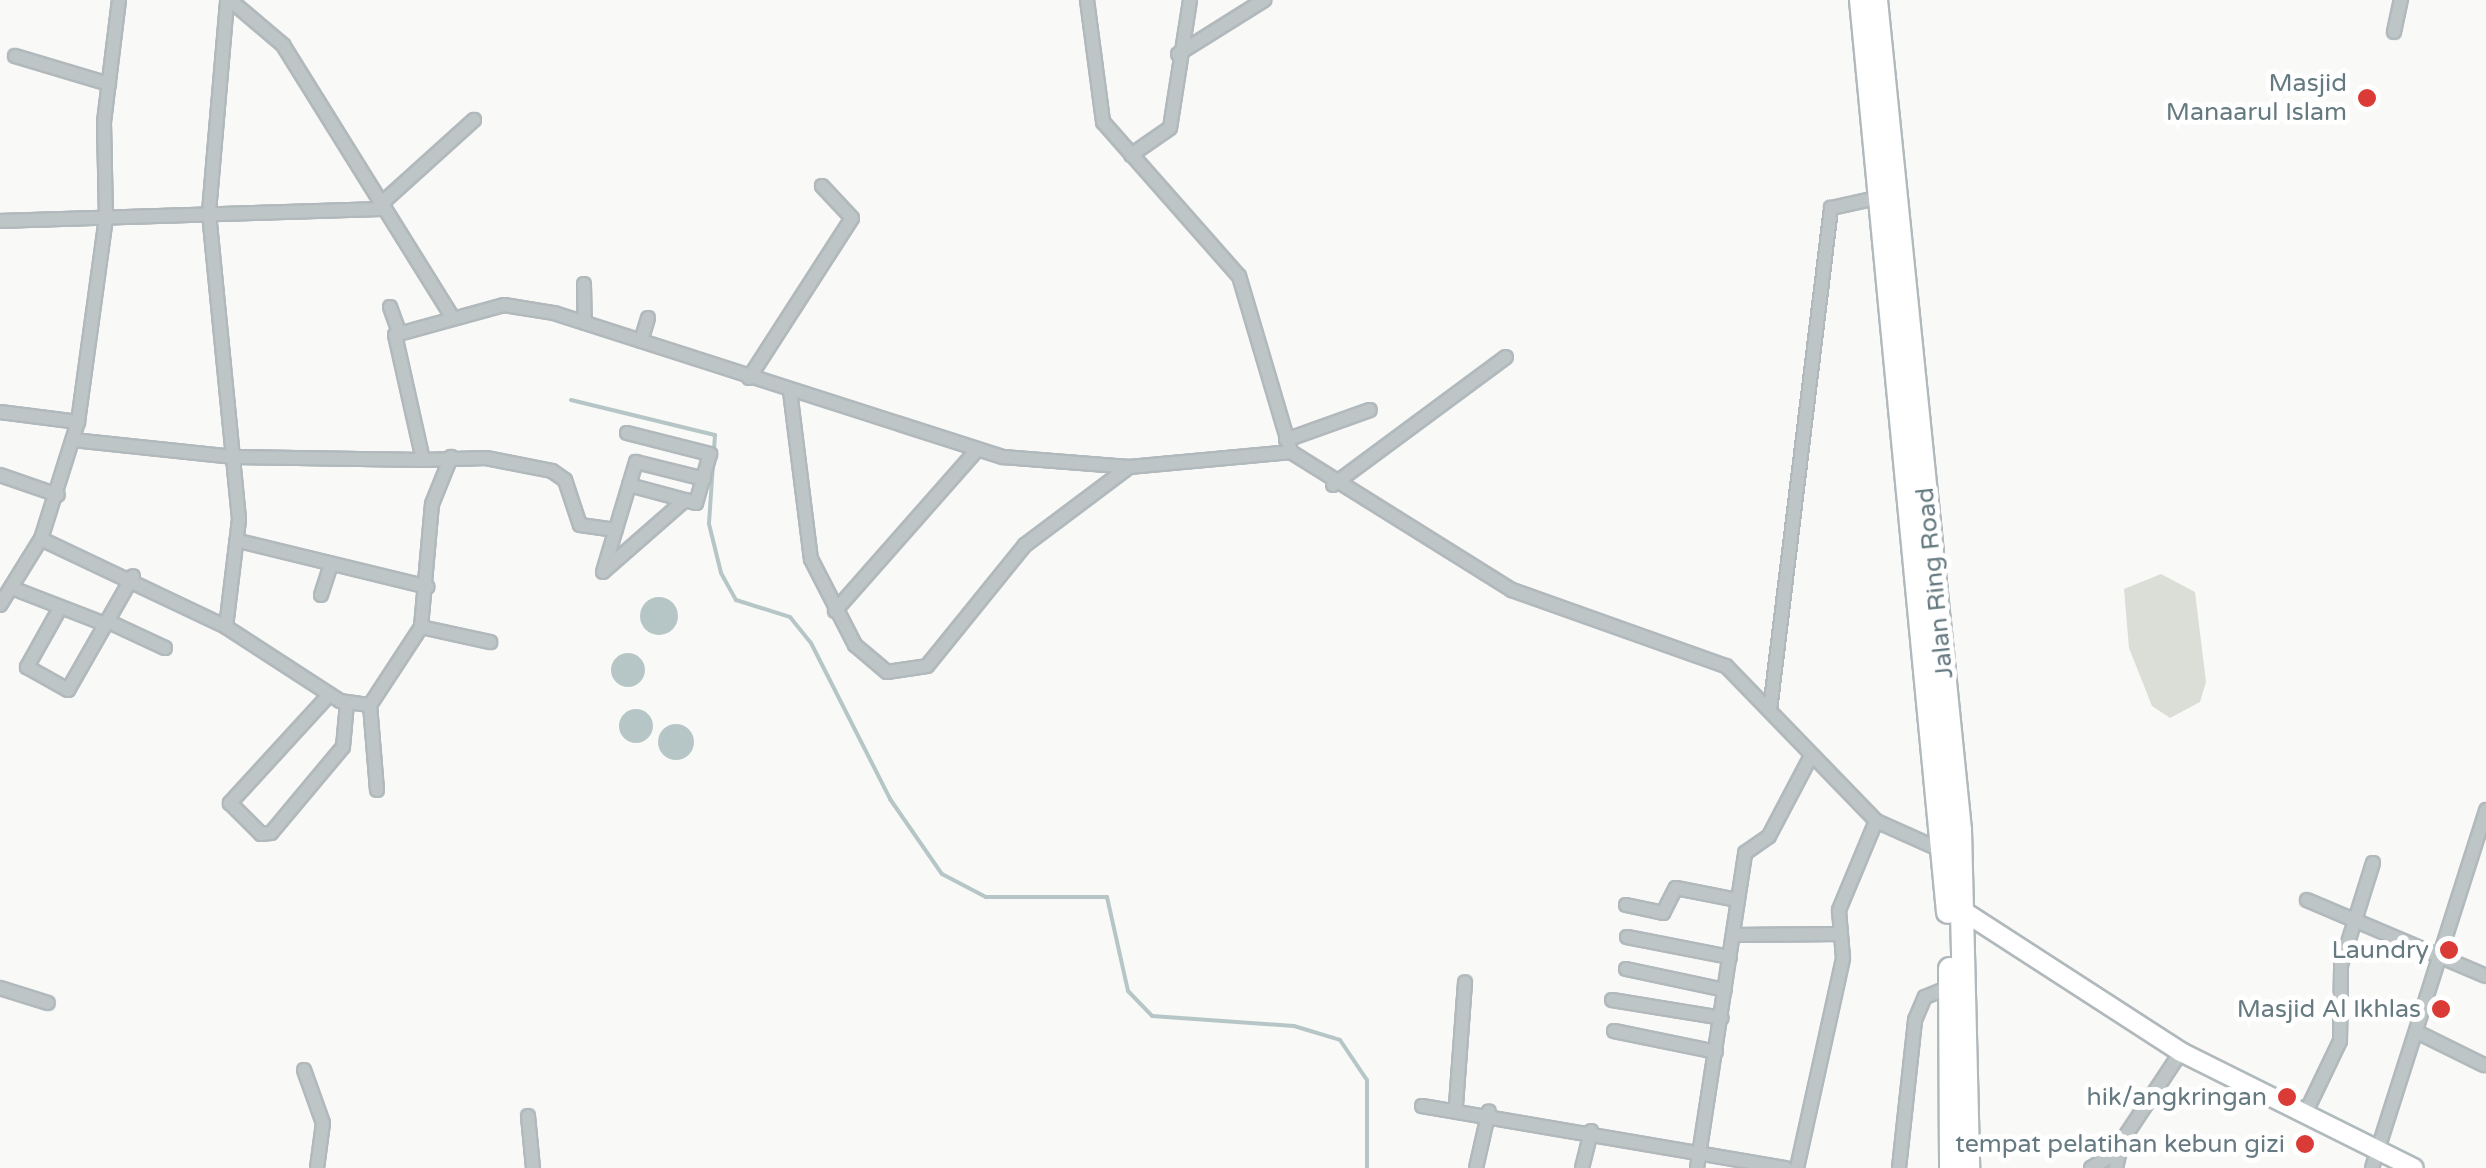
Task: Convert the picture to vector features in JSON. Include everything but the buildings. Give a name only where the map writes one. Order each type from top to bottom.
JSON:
[{"type":"highway","name":"Jalan Ring Road","points":[[1860,0],[1875,98],[1963,910],[1968,1168]]},
{"type":"highway","name":"Jalan Ring Road","points":[[1876,0],[1877,198],[1945,852],[1951,1168]]},
{"type":"street","points":[[0,606],[41,539],[78,422],[106,218],[109,84],[119,0]]},
{"type":"street","points":[[228,0],[284,45],[452,316]]},
{"type":"street","points":[[226,626],[239,541],[209,212],[228,0]]},
{"type":"street","points":[[1087,0],[1099,109],[1131,156],[1248,292],[1288,446],[1334,486],[1512,590],[1710,657],[1770,710],[1876,821],[1945,852]]},
{"type":"street","points":[[1131,156],[1170,128],[1178,54],[1190,0]]},
{"type":"street","points":[[1178,54],[1264,0]]},
{"type":"street","points":[[2394,32],[2400,0]]},
{"type":"street","points":[[15,56],[109,84]]},
{"type":"street","points":[[0,221],[382,206],[474,120]]},
{"type":"street","points":[[746,378],[852,218],[822,186]]},
{"type":"street","points":[[1770,710],[1831,208],[1877,198]]},
{"type":"street","points":[[584,284],[585,322]]},
{"type":"street","points":[[398,330],[504,305],[585,322],[976,451],[1128,467],[1288,446],[1370,410]]},
{"type":"street","points":[[390,307],[398,330],[395,350],[423,460]]},
{"type":"street","points":[[641,342],[648,318]]},
{"type":"street","points":[[1334,486],[1506,357]]},
{"type":"street","points":[[790,391],[801,528],[836,611],[872,662],[900,675],[919,671],[1025,544],[1128,467]]},
{"type":"street","points":[[0,412],[78,422]]},
{"type":"street","points":[[626,433],[710,454],[696,504],[629,484]]},
{"type":"street","points":[[73,440],[234,457],[451,457],[560,475],[580,525],[616,530]]},
{"type":"street","points":[[836,611],[976,451]]},
{"type":"street","points":[[377,790],[370,705],[421,627],[432,504],[451,457]]},
{"type":"street","points":[[685,500],[603,572],[636,462],[704,479]]},
{"type":"street","points":[[0,475],[58,494]]},
{"type":"street","points":[[41,539],[133,576],[226,626],[346,703],[370,705]]},
{"type":"street","points":[[239,541],[427,587]]},
{"type":"street","points":[[321,595],[331,564]]},
{"type":"street","points":[[60,608],[27,667],[64,690],[133,576]]},
{"type":"street","points":[[12,588],[165,648]]},
{"type":"street","points":[[421,627],[490,642]]},
{"type":"street","points":[[329,694],[230,803],[260,834],[272,833],[343,746],[346,703]]},
{"type":"street","points":[[1697,1168],[1748,846],[1770,836],[1811,756]]},
{"type":"street","points":[[2375,1159],[2443,957],[2486,810]]},
{"type":"street","points":[[1798,1168],[1840,976],[1839,910],[1876,821]]},
{"type":"street","points":[[2306,1112],[2340,1040],[2341,965],[2372,863]]},
{"type":"street","points":[[1626,905],[1664,912],[1676,888],[1738,900]]},
{"type":"street","points":[[2306,900],[2486,976]]},
{"type":"street","points":[[1963,910],[2181,1052],[2306,1112],[2375,1159],[2414,1168]]},
{"type":"street","points":[[1733,935],[1841,934]]},
{"type":"street","points":[[1627,937],[1730,957]]},
{"type":"street","points":[[1626,969],[1724,990]]},
{"type":"street","points":[[1456,1105],[1465,982]]},
{"type":"street","points":[[0,988],[48,1003]]},
{"type":"street","points":[[1899,1168],[1915,1020],[1925,997],[1950,988]]},
{"type":"street","points":[[1612,1000],[1722,1018]]},
{"type":"street","points":[[1614,1031],[1716,1052]]},
{"type":"street","points":[[2417,1032],[2484,1065]]},
{"type":"street","points":[[2091,1168],[2116,1153],[2181,1052]]},
{"type":"street","points":[[304,1070],[324,1123],[317,1168]]},
{"type":"street","points":[[1422,1106],[1456,1105],[1786,1168]]},
{"type":"street","points":[[1476,1168],[1489,1111]]},
{"type":"street","points":[[528,1116],[533,1168]]},
{"type":"street","points":[[1582,1168],[1591,1131]]},
{"type":"street","points":[[2116,1153],[2116,1168]]},
{"type":"shaded area","points":[[2161,574],[2195,592],[2206,682],[2200,702],[2170,718],[2152,706],[2129,648],[2124,589]]},
{"type":"shaded area","points":[[659,597],[673,602],[678,616],[673,630],[659,635],[645,630],[640,616],[645,602]]},
{"type":"shaded area","points":[[628,653],[640,658],[645,670],[640,682],[628,687],[616,682],[611,670],[616,658]]},
{"type":"shaded area","points":[[636,709],[648,714],[653,726],[648,738],[636,743],[624,738],[619,726],[624,714]]},
{"type":"shaded area","points":[[676,724],[688,730],[694,742],[688,754],[676,760],[664,754],[658,742],[664,730]]},
{"type":"waterway","points":[[571,400],[715,435],[709,524],[721,573],[736,600],[790,617],[811,643],[890,799],[942,874],[986,897],[1107,897],[1128,991],[1152,1016],[1294,1026],[1340,1040],[1367,1080],[1367,1168]]},
{"type":"place","name":"Masjid Manaarul Islam","points":[[2367,98]]},
{"type":"place","name":"Laundry","points":[[2449,950]]},
{"type":"place","name":"Masjid Al Ikhlas","points":[[2441,1009]]},
{"type":"place","name":"hik/angkringan","points":[[2287,1097]]},
{"type":"place","name":"tempat pelatihan kebun gizi","points":[[2305,1144]]}]
